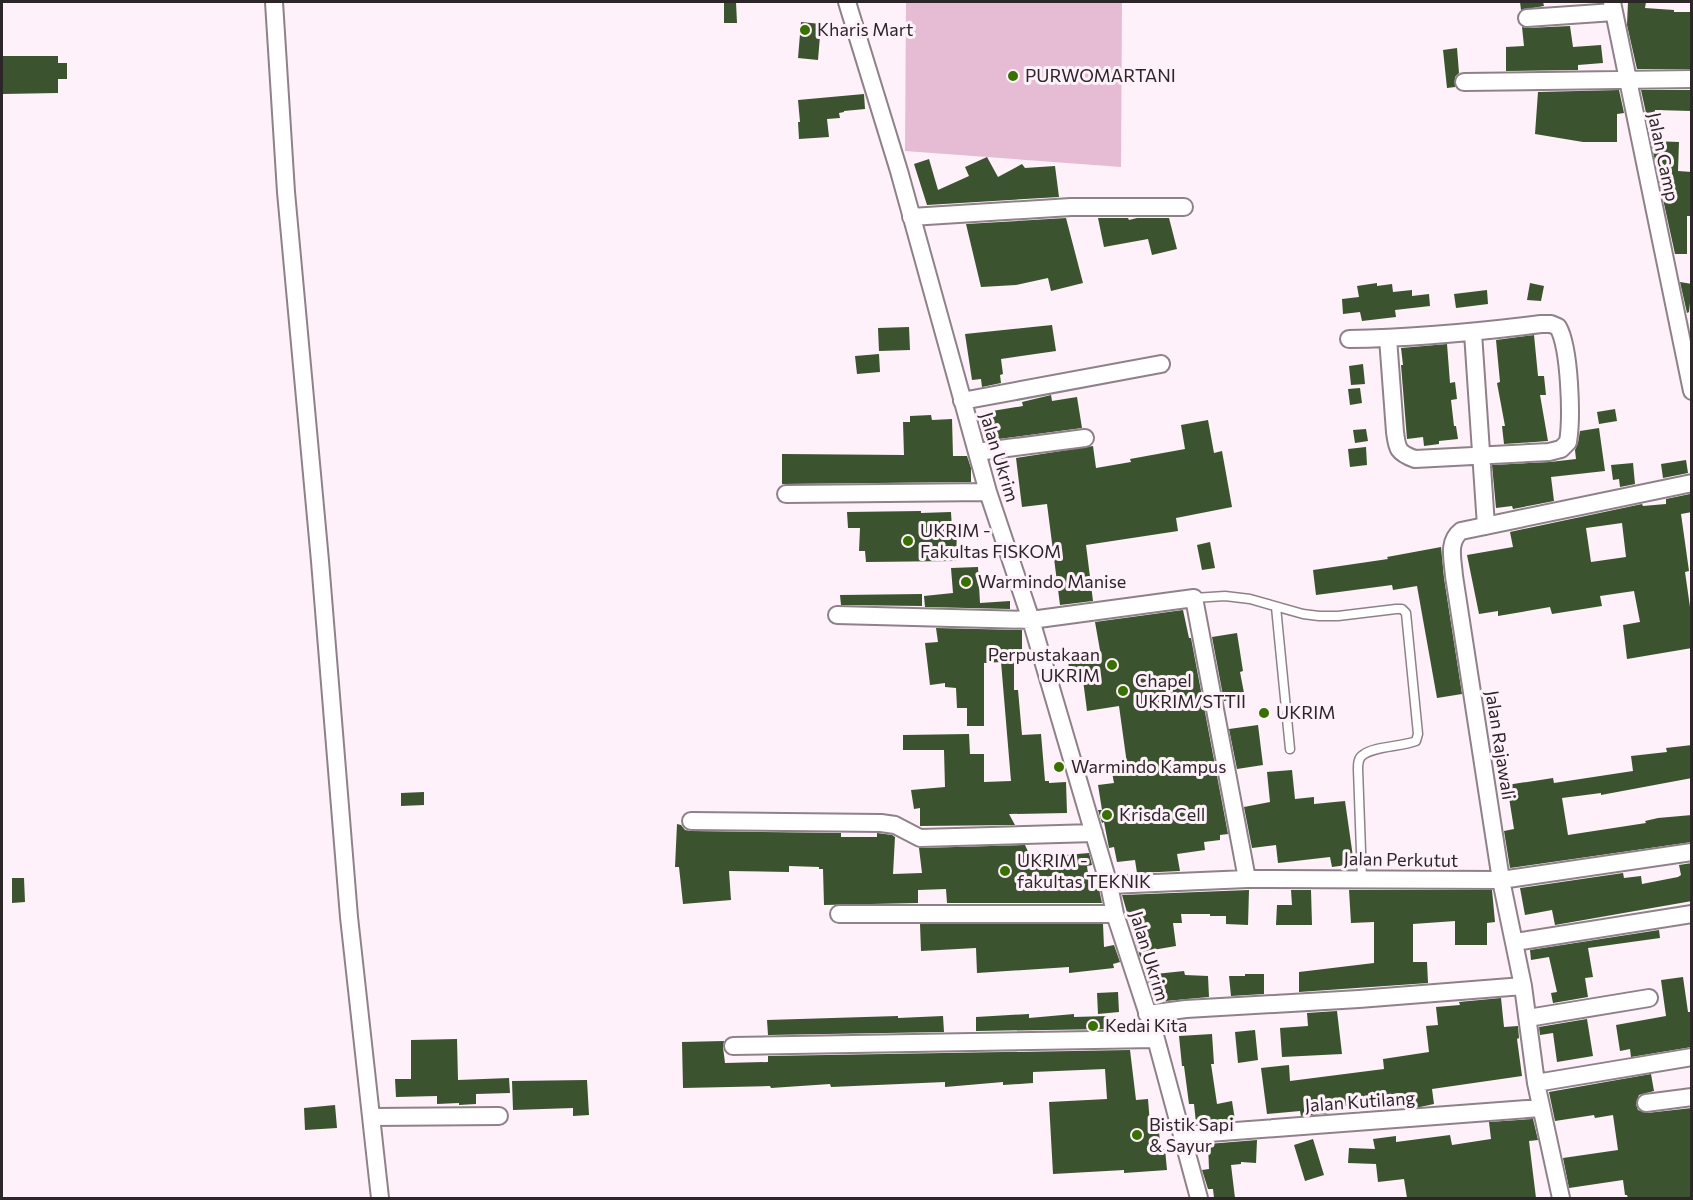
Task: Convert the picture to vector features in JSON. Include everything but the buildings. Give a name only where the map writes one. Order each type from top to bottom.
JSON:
[{"type":"street","points":[[274,2],[286,192],[321,573],[349,917],[380,1198]]},
{"type":"street","name":"Jalan Ukrim","points":[[847,2],[912,217],[976,452],[1031,620],[1109,885],[1115,914],[1156,1039],[1199,1198]]},
{"type":"street","points":[[1527,18],[1613,7]]},
{"type":"street","name":"Jalan Camp","points":[[1613,7],[1692,391]]},
{"type":"street","points":[[1464,82],[1692,79]]},
{"type":"street","points":[[912,217],[1071,207],[1184,207]]},
{"type":"street","points":[[1349,339],[1388,339],[1473,333],[1541,324],[1558,327],[1562,333],[1566,360],[1570,409],[1568,442],[1561,449],[1549,452],[1415,459],[1404,455],[1399,451],[1395,432],[1388,339]]},
{"type":"street","points":[[1473,333],[1486,526]]},
{"type":"street","points":[[962,401],[1161,364]]},
{"type":"street","points":[[976,452],[1085,438]]},
{"type":"street","name":"Jalan Rajawali","points":[[1561,1198],[1536,1083],[1523,986],[1501,880],[1451,548],[1453,539],[1461,531],[1692,483]]},
{"type":"street","points":[[786,494],[988,492]]},
{"type":"street","points":[[837,615],[1031,620],[1194,598],[1246,879]]},
{"type":"street","points":[[691,821],[881,823],[895,825],[920,838],[1094,833]]},
{"type":"street","name":"Jalan Perkutut","points":[[1109,885],[1246,879],[1501,880],[1692,852]]},
{"type":"street","points":[[839,914],[1115,914]]},
{"type":"street","points":[[1515,942],[1692,914]]},
{"type":"street","points":[[1147,1014],[1186,1009],[1359,999],[1523,986]]},
{"type":"street","points":[[1528,1018],[1649,998]]},
{"type":"street","points":[[733,1046],[1156,1039]]},
{"type":"street","points":[[1536,1083],[1692,1057]]},
{"type":"street","points":[[1646,1103],[1692,1097]]},
{"type":"street","name":"Jalan Kutilang","points":[[1182,1135],[1541,1108]]},
{"type":"street","points":[[372,1117],[499,1116]]},
{"type":"lane","points":[[1194,598],[1225,596],[1250,599],[1303,615],[1338,616],[1396,609],[1402,609],[1406,613],[1418,734],[1416,741],[1406,745],[1373,750],[1363,754],[1359,760],[1362,879]]},
{"type":"lane","points":[[1276,607],[1290,749]]},
{"type":"shaded area","name":"PURWOMARTANI","points":[[906,2],[1122,2],[1121,167],[905,151]]},
{"type":"place","name":"Kharis Mart","points":[[805,30]]},
{"type":"place","name":"PURWOMARTANI","points":[[1013,76]]},
{"type":"place","name":"UKRIM - Fakultas FISKOM","points":[[908,541]]},
{"type":"place","name":"Warmindo Manise","points":[[966,582]]},
{"type":"place","name":"Perpustakaan UKRIM","points":[[1112,665]]},
{"type":"place","name":"Chapel UKRIM/STTII","points":[[1123,691]]},
{"type":"place","name":"UKRIM","points":[[1264,713]]},
{"type":"place","name":"Warmindo Kampus","points":[[1059,767]]},
{"type":"place","name":"Krisda Cell","points":[[1107,815]]},
{"type":"place","name":"UKRIM - fakultas TEKNIK","points":[[1005,871]]},
{"type":"place","name":"Kedai Kita","points":[[1093,1026]]},
{"type":"place","name":"Bistik Sapi & Sayur","points":[[1137,1135]]}]
